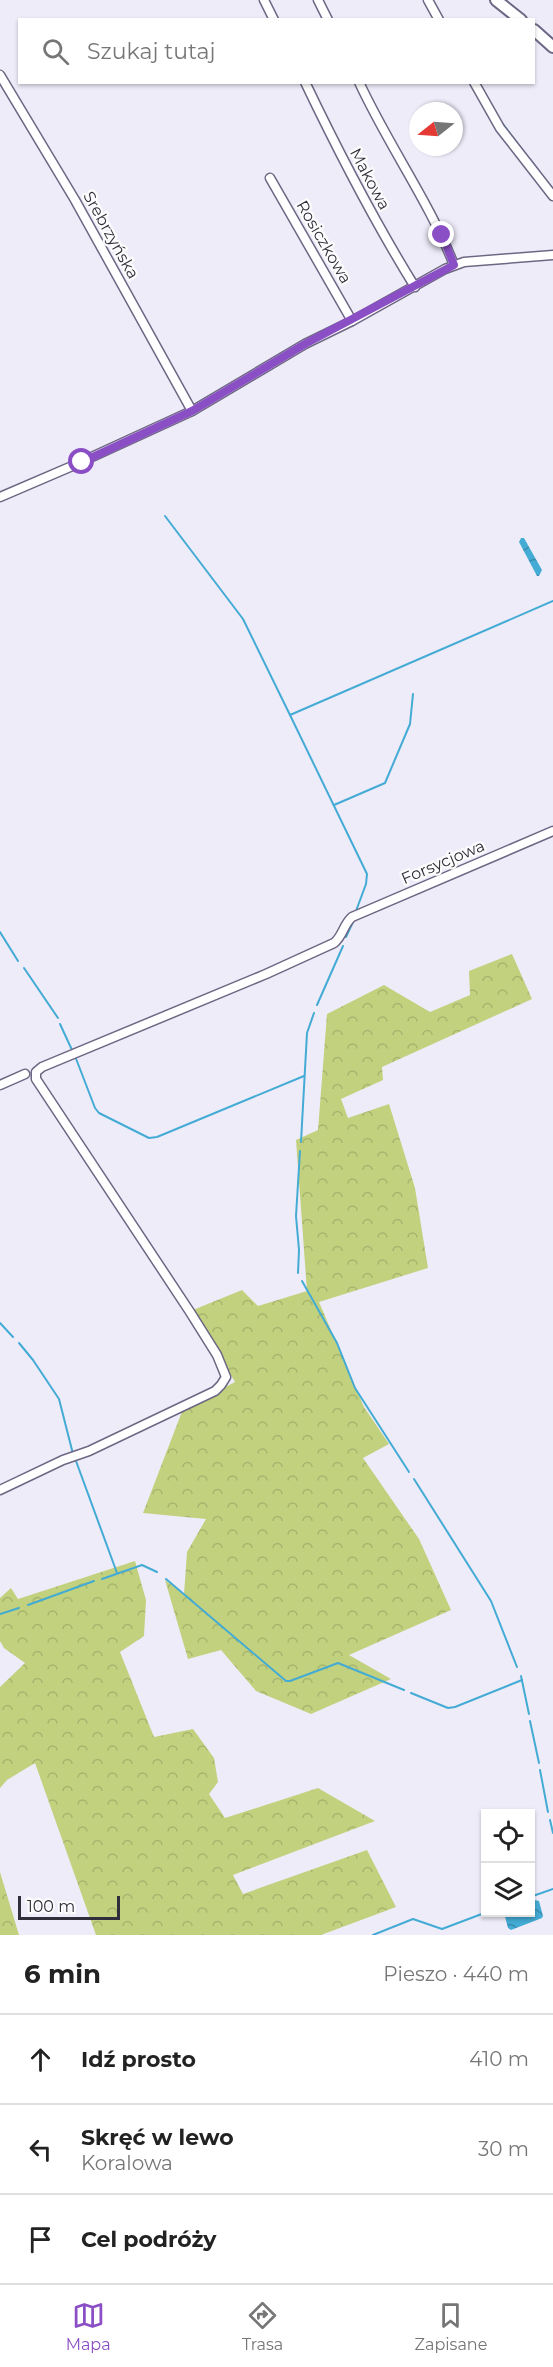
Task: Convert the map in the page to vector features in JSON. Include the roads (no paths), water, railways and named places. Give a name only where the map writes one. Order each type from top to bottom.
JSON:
[{"type":"street","points":[[264,0],[273,18]]},
{"type":"street","points":[[318,0],[327,18]]},
{"type":"street","points":[[428,0],[438,18]]},
{"type":"street","points":[[496,0],[518,18]]},
{"type":"street","points":[[535,31],[553,47]]},
{"type":"street","name":"Srebrzyńska","points":[[0,75],[75,200],[192,411]]},
{"type":"street","name":"Makowa","points":[[306,84],[350,175],[384,238],[415,287]]},
{"type":"street","points":[[360,84],[386,137],[435,219],[454,265]]},
{"type":"street","points":[[475,84],[500,128],[553,196]]},
{"type":"street","name":"Rosiczkowa","points":[[270,178],[352,321]]},
{"type":"street","points":[[0,497],[70,468],[192,411],[294,350],[454,265],[464,262],[553,255]]},
{"type":"street","name":"Forsycjowa","points":[[0,1490],[215,1391],[226,1377],[217,1355],[190,1312],[36,1080],[36,1072],[42,1067],[186,1008],[334,943],[342,934],[346,922],[358,914],[553,831]]},
{"type":"street","points":[[0,1085],[25,1074]]},
{"type":"water","points":[[521,538],[524,538],[542,570],[539,576],[519,542]]},
{"type":"water","points":[[535,1900],[539,1901],[542,1918],[511,1930],[508,1928],[505,1917],[535,1917]]},
{"type":"waterway","points":[[499,119],[524,152]]},
{"type":"waterway","points":[[530,159],[539,171]]},
{"type":"waterway","points":[[165,516],[243,619],[290,715],[553,601]]},
{"type":"waterway","points":[[334,805],[385,783],[410,724],[413,694]]},
{"type":"waterway","points":[[290,715],[367,874],[366,884],[356,911]]},
{"type":"waterway","points":[[346,937],[353,922]]},
{"type":"waterway","points":[[0,932],[18,961]]},
{"type":"waterway","points":[[317,1005],[343,946]]},
{"type":"waterway","points":[[24,968],[58,1018]]},
{"type":"waterway","points":[[301,1142],[307,1033],[314,1013]]},
{"type":"waterway","points":[[60,1024],[72,1050]]},
{"type":"waterway","points":[[75,1056],[99,1113],[149,1138],[157,1137],[304,1076]]},
{"type":"waterway","points":[[298,1273],[299,1250],[296,1216],[300,1151]]},
{"type":"waterway","points":[[302,1281],[337,1343],[355,1388],[409,1472]]},
{"type":"waterway","points":[[0,1323],[13,1337]]},
{"type":"waterway","points":[[19,1343],[59,1399],[73,1454]]},
{"type":"waterway","points":[[76,1461],[117,1573]]},
{"type":"waterway","points":[[414,1479],[491,1601],[517,1667]]},
{"type":"waterway","points":[[102,1579],[142,1565],[157,1572]]},
{"type":"waterway","points":[[166,1579],[286,1681],[338,1663],[404,1690]]},
{"type":"waterway","points":[[28,1605],[94,1581]]},
{"type":"waterway","points":[[0,1614],[19,1608]]},
{"type":"waterway","points":[[521,1676],[529,1714]]},
{"type":"waterway","points":[[411,1693],[448,1708],[522,1680]]},
{"type":"waterway","points":[[530,1721],[539,1763]]},
{"type":"waterway","points":[[540,1770],[548,1812]]},
{"type":"waterway","points":[[550,1820],[553,1833]]},
{"type":"waterway","points":[[535,1895],[553,1889]]},
{"type":"waterway","points":[[373,1935],[413,1919],[442,1929],[481,1914]]}]
